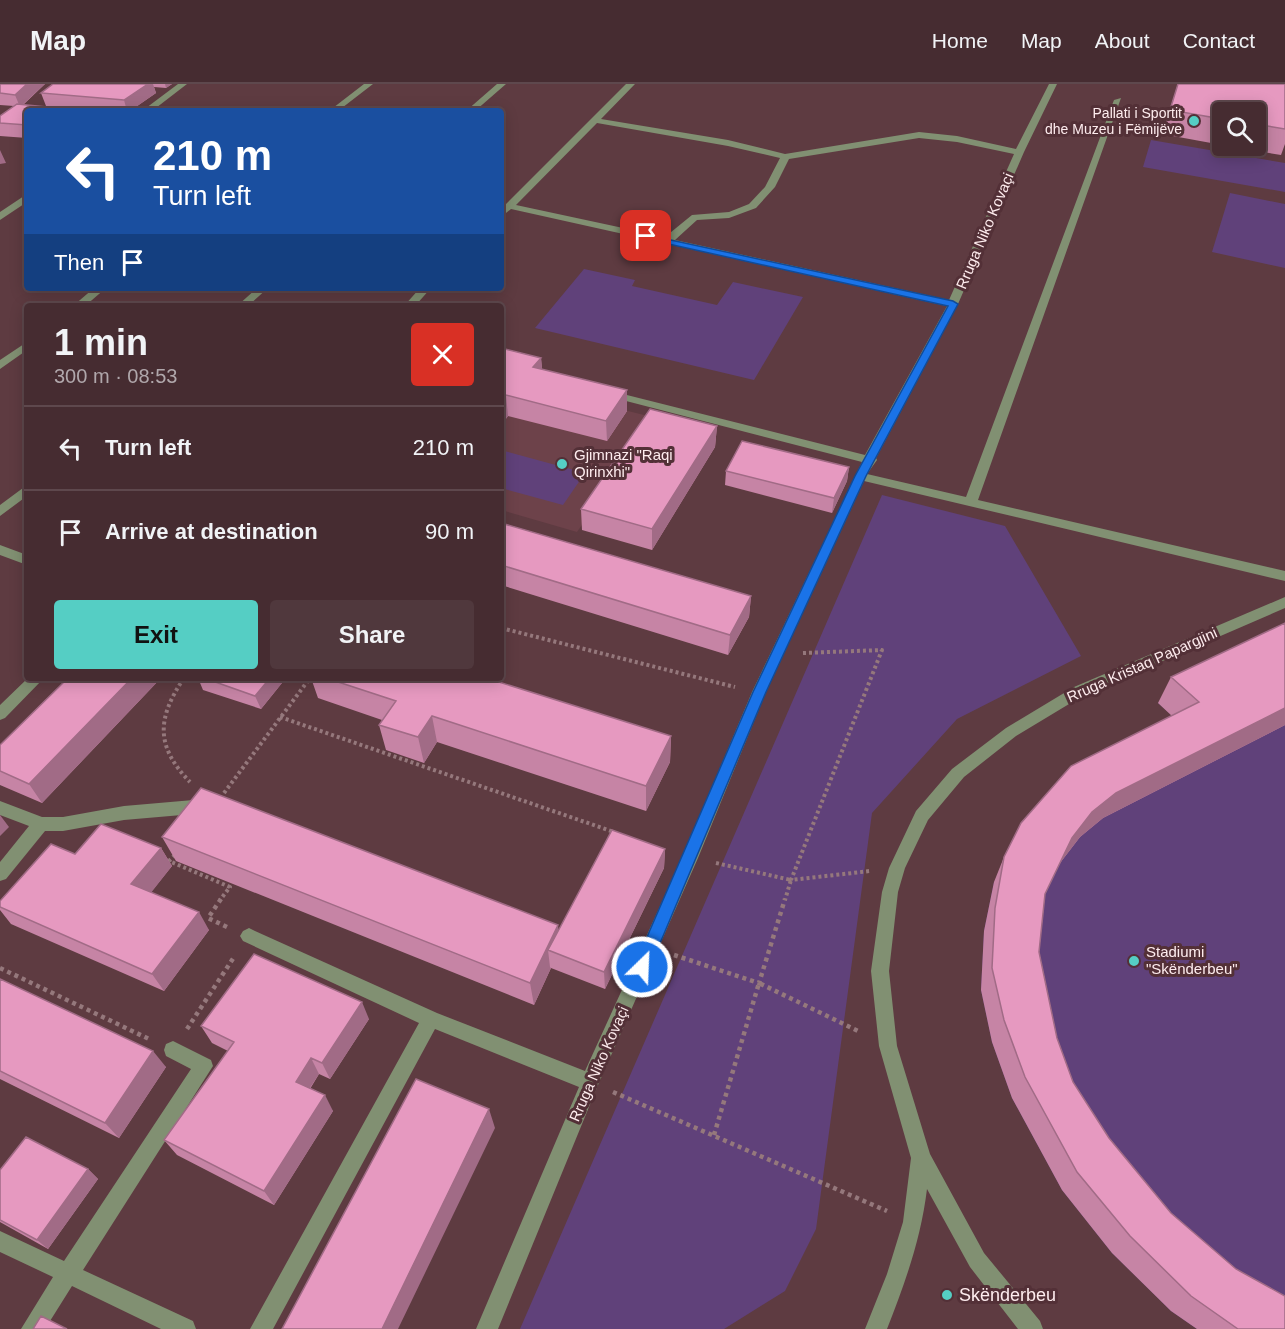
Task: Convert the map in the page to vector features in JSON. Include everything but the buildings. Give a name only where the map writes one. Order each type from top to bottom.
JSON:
[{"type":"street","points":[[150,108],[183,84]]},
{"type":"street","points":[[337,108],[369,84]]},
{"type":"street","points":[[474,108],[502,84]]},
{"type":"street","points":[[505,210],[632,84]]},
{"type":"street","name":"Rruga Niko Kovaçi","points":[[487,1329],[590,1082],[690,858],[759,692],[860,476],[871,460],[953,304],[1019,152],[1053,84]]},
{"type":"street","points":[[971,502],[1118,100]]},
{"type":"street","points":[[594,120],[728,142],[785,157],[919,135],[957,139],[1019,152]]},
{"type":"street","points":[[667,241],[695,217],[722,218],[746,212],[768,193],[785,157]]},
{"type":"street","points":[[0,217],[24,199]]},
{"type":"street","points":[[505,210],[667,241],[953,304]]},
{"type":"street","points":[[82,303],[97,291]]},
{"type":"street","points":[[246,303],[260,291]]},
{"type":"street","points":[[412,303],[423,291]]},
{"type":"street","points":[[0,366],[24,347]]},
{"type":"street","points":[[599,390],[871,460]]},
{"type":"street","points":[[860,476],[1285,576]]},
{"type":"street","points":[[0,512],[24,492]]},
{"type":"street","points":[[0,550],[24,559]]},
{"type":"street","name":"Rruga Kristaq Papargjini","points":[[1032,1329],[977,1260],[921,1158],[888,1046],[880,970],[891,892],[897,868],[922,816],[958,773],[1011,732],[1079,692],[1285,602]]},
{"type":"street","points":[[0,714],[34,681]]},
{"type":"street","points":[[0,808],[41,825],[63,824],[124,813],[221,807]]},
{"type":"street","points":[[0,874],[41,825]]},
{"type":"street","points":[[249,936],[431,1019],[590,1082]]},
{"type":"street","points":[[261,1329],[431,1019]]},
{"type":"street","points":[[32,1329],[204,1066],[173,1050]]},
{"type":"street","name":"Rruga Kristaq Papargjini","points":[[876,1329],[898,1274],[913,1222],[921,1158]]},
{"type":"street","points":[[0,1241],[185,1329]]},
{"type":"path","points":[[504,629],[759,692]]},
{"type":"path","points":[[714,1135],[791,880],[882,650],[778,654]]},
{"type":"path","points":[[182,681],[171,696],[161,723],[166,748],[174,768],[221,807],[280,717],[308,681]]},
{"type":"path","points":[[280,717],[623,835]]},
{"type":"path","points":[[0,968],[173,1050],[249,936],[208,918],[230,887],[170,861],[176,853]]},
{"type":"path","points":[[690,858],[791,880],[897,868]]},
{"type":"path","points":[[650,948],[759,983],[888,1046]]},
{"type":"path","points":[[590,1082],[913,1222]]},
{"type":"shaded area","points":[[1151,140],[1212,150],[1212,156],[1244,156],[1285,163],[1285,192],[1143,167]]},
{"type":"shaded area","points":[[1230,193],[1285,204],[1285,268],[1212,252]]},
{"type":"shaded area","points":[[584,269],[635,280],[632,286],[717,305],[733,282],[803,297],[754,380],[535,328]]},
{"type":"shaded area","name":"Gjimnazi \"Raqi Qirinxhi\"","points":[[504,370],[536,388],[656,418],[577,532],[504,511]]},
{"type":"shaded area","points":[[504,451],[585,473],[563,505],[504,489]]},
{"type":"shaded area","points":[[882,495],[1005,526],[1081,656],[957,719],[872,813],[816,1229],[785,1291],[724,1329],[520,1329]]},
{"type":"shaded area","name":"Stadiumi \"Skënderbeu\"","points":[[1285,642],[1285,1329],[1197,1329],[1171,1311],[1112,1253],[1062,1190],[1012,1098],[992,1042],[981,990],[984,931],[994,882],[1185,727],[1158,703]]},
{"type":"place","name":"Pallati i Sportit dhe Muzeu i Fëmijëve","points":[[1194,121]]},
{"type":"place","name":"Gjimnazi \"Raqi Qirinxhi\"","points":[[562,464]]},
{"type":"place","name":"Stadiumi \"Skënderbeu\"","points":[[1134,961]]},
{"type":"place","name":"Skënderbeu","points":[[947,1295]]},
{"type":"route","points":[[642,967],[759,692],[860,476],[871,460],[953,304],[646,236]]}]
